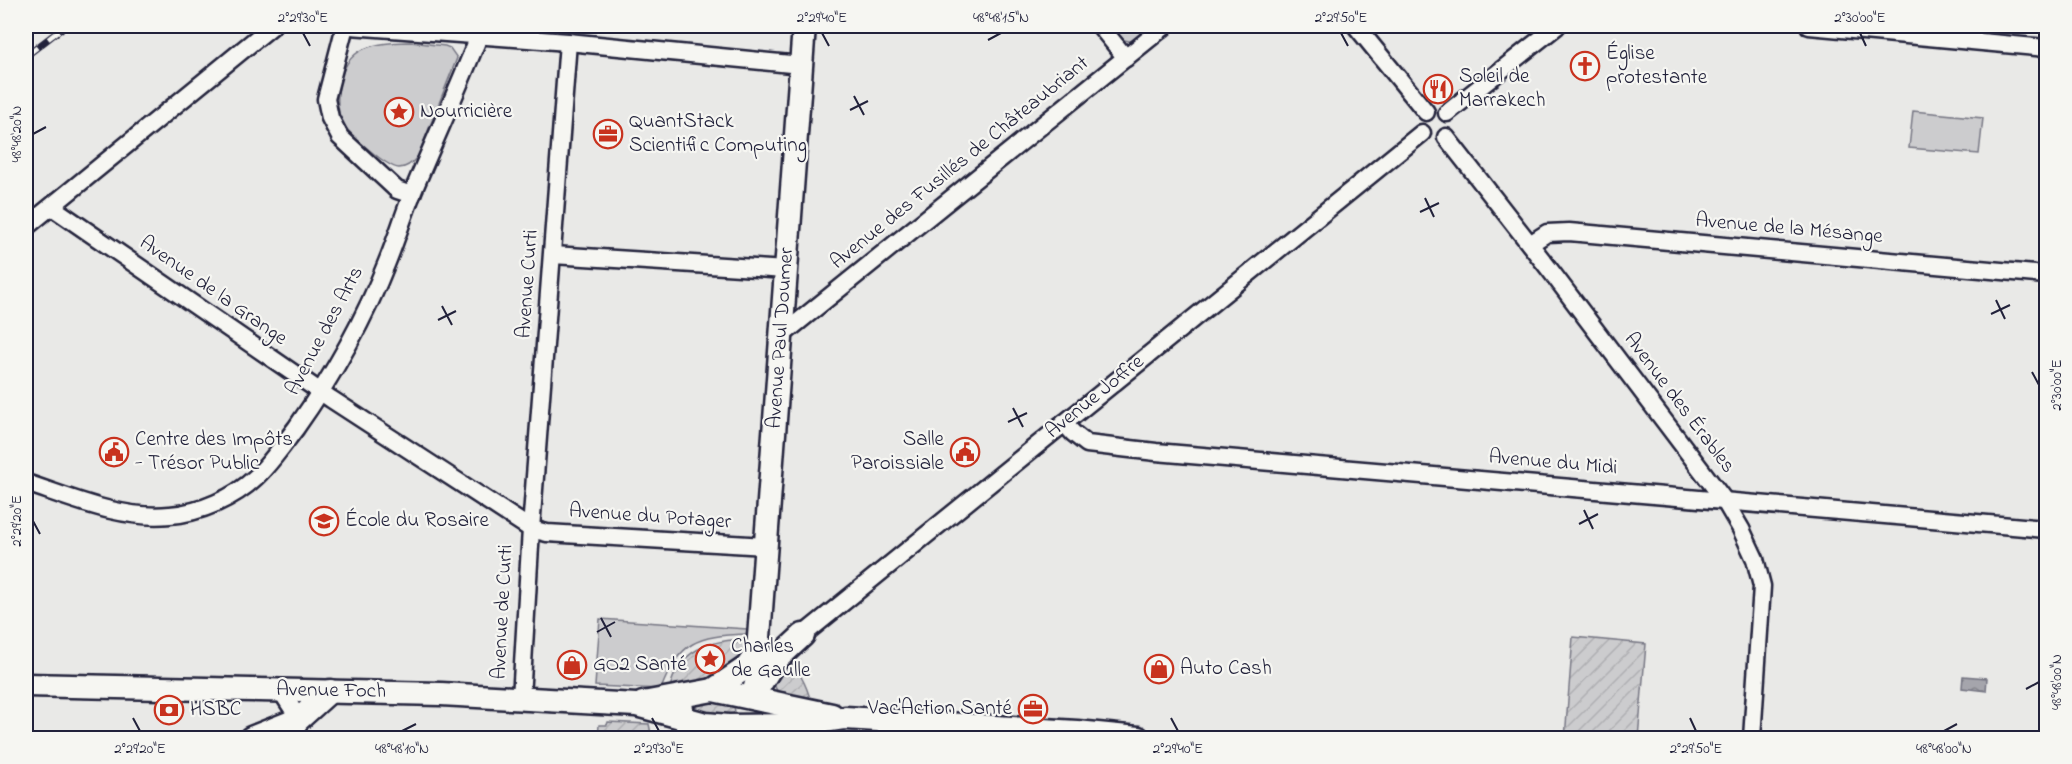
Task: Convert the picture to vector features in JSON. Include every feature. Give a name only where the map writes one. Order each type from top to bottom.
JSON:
[{"type":"main road","name":"Avenue Paul Doumer","points":[[752,697],[760,670],[759,642],[801,65],[808,29]]},
{"type":"main road","points":[[703,692],[747,667],[759,642],[803,635]]},
{"type":"main road","points":[[728,726],[744,714],[775,661],[803,635]]},
{"type":"main road","name":"Avenue Foch","points":[[26,685],[441,693],[636,705],[703,692],[752,697],[845,718],[917,730],[1077,732],[1138,738]]},
{"type":"main road","points":[[250,738],[297,729],[330,691]]},
{"type":"main road","name":"Avenue Foch","points":[[636,705],[684,728],[706,724],[799,725],[845,718]]},
{"type":"street","points":[[26,227],[272,26]]},
{"type":"street","points":[[345,26],[326,99],[330,118],[340,137],[397,190],[412,195]]},
{"type":"street","points":[[350,26],[568,42],[801,65]]},
{"type":"street","points":[[1100,26],[1126,58]]},
{"type":"street","name":"Avenue des Fusillés de Châteaubriant","points":[[782,335],[1165,26]]},
{"type":"street","points":[[1356,26],[1426,111]]},
{"type":"street","points":[[1447,113],[1557,26]]},
{"type":"street","points":[[1809,26],[2046,48]]},
{"type":"street","name":"Avenue des Arts","points":[[26,483],[92,505],[131,514],[171,515],[205,507],[235,494],[255,479],[274,458],[321,392],[360,322],[387,263],[412,195],[479,36]]},
{"type":"street","name":"Avenue Curti","points":[[531,529],[568,42]]},
{"type":"street","points":[[1437,108],[1447,113],[1452,122],[1450,133],[1446,137],[1436,141],[1422,133],[1420,122],[1426,111],[1437,108]]},
{"type":"street","name":"Avenue Joffre","points":[[803,635],[1422,133]]},
{"type":"street","name":"Avenue des Érables","points":[[1446,137],[1724,500],[1741,528],[1755,559],[1762,586],[1752,738]]},
{"type":"street","name":"Avenue de la Grange","points":[[52,207],[321,392],[531,529]]},
{"type":"street","name":"Avenue de la Mésange","points":[[1530,244],[1547,233],[1569,232],[2046,275]]},
{"type":"street","points":[[553,255],[786,270]]},
{"type":"street","name":"Avenue du Midi","points":[[1064,423],[1087,444],[1156,452],[2046,529]]},
{"type":"street","name":"Avenue du Potager","points":[[531,529],[547,533],[766,546]]},
{"type":"street","name":"Avenue de Curti","points":[[521,698],[531,529]]},
{"type":"street","points":[[281,691],[297,729]]},
{"type":"street","points":[[684,728],[686,706],[703,692]]},
{"type":"street","points":[[706,738],[728,726]]},
{"type":"shaded area","points":[[1111,26],[1154,26],[1134,42],[1124,40]]},
{"type":"shaded area","points":[[410,42],[445,46],[450,48],[457,58],[418,156],[407,166],[399,168],[377,156],[346,127],[339,113],[338,94],[343,72],[355,54],[374,45]]},
{"type":"shaded area","points":[[1913,111],[1983,118],[1979,154],[1909,148]]},
{"type":"shaded area","points":[[600,619],[747,629],[746,634],[715,637],[692,644],[675,660],[661,689],[595,686]]},
{"type":"shaded area","points":[[1573,637],[1646,644],[1638,738],[1565,738]]},
{"type":"shaded area","points":[[751,639],[748,656],[733,672],[669,693],[679,666],[687,657],[709,644]]},
{"type":"shaded area","points":[[786,656],[802,678],[811,702],[778,693],[772,680]]},
{"type":"shaded area","points":[[699,698],[734,706],[735,712],[730,716],[695,711],[693,705]]},
{"type":"shaded area","points":[[608,722],[649,724],[652,738],[598,738],[599,725],[607,725]]},
{"type":"water","points":[[1963,676],[1987,678],[1986,691],[1962,688]]},
{"type":"railway","points":[[26,56],[65,26]]},
{"type":"place","name":"Église protestante","points":[[1585,66]]},
{"type":"place","name":"Soleil de Marrakech","points":[[1438,89]]},
{"type":"place","name":"Nourricière","points":[[399,112]]},
{"type":"place","name":"QuantStack Scientific Computing","points":[[608,134]]},
{"type":"place","name":"Centre des Impôts - Trésor Public","points":[[114,452]]},
{"type":"place","name":"Salle Paroissiale","points":[[965,452]]},
{"type":"place","name":"École du Rosaire","points":[[324,521]]},
{"type":"place","name":"Charles de Gaulle","points":[[710,659]]},
{"type":"place","name":"GO2 Santé","points":[[572,665]]},
{"type":"place","name":"Auto Cash","points":[[1159,669]]},
{"type":"place","name":"Vac'Action Santé","points":[[1033,709]]},
{"type":"place","name":"HSBC","points":[[169,710]]}]
